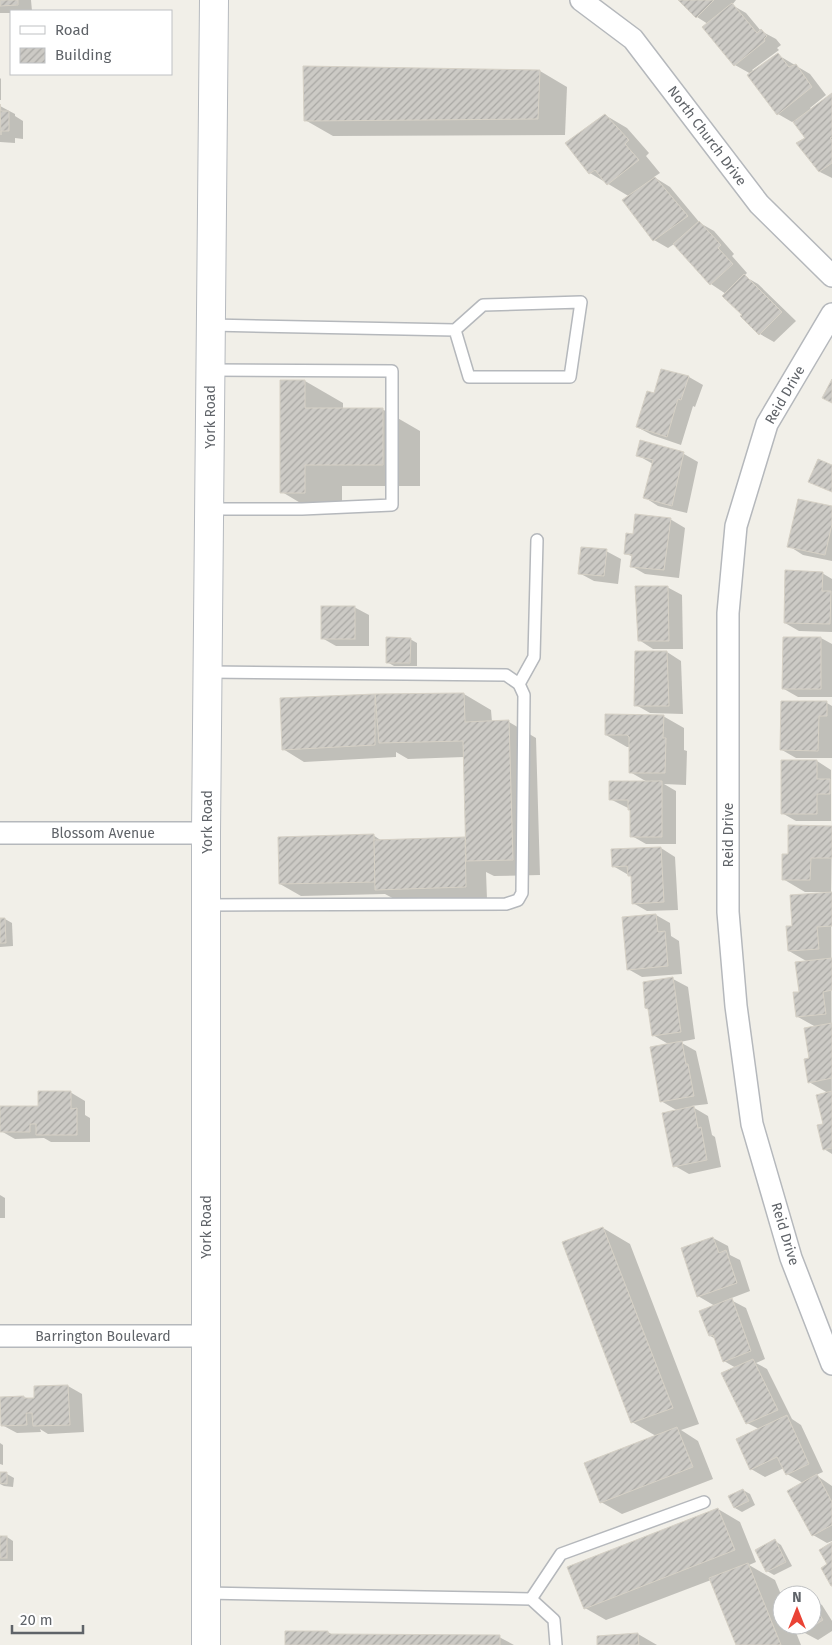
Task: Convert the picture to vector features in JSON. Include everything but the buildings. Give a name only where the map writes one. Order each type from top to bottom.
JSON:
[{"type":"main road","name":"York Road","points":[[206,1645],[206,833],[214,0]]},
{"type":"street","name":"North Church Drive","points":[[581,0],[633,39],[759,204],[832,276]]},
{"type":"street","name":"Reid Drive","points":[[832,314],[767,424],[736,526],[728,613],[728,912],[736,1006],[750,1114],[791,1258],[832,1364]]},
{"type":"street","name":"Blossom Avenue","points":[[0,833],[206,833]]},
{"type":"street","name":"Barrington Boulevard","points":[[0,1336],[206,1336]]},
{"type":"lane","points":[[211,326],[455,330],[483,305],[581,302],[570,377],[470,377],[455,330]]},
{"type":"lane","points":[[209,510],[302,510],[392,505],[392,371],[211,370]]},
{"type":"lane","points":[[519,684],[534,657],[537,540]]},
{"type":"lane","points":[[206,905],[506,904],[518,900],[522,893],[524,705],[524,695],[519,684],[506,675],[208,672]]},
{"type":"lane","points":[[531,1599],[561,1554],[704,1502]]},
{"type":"lane","points":[[206,1593],[531,1599],[554,1620],[556,1645]]}]
